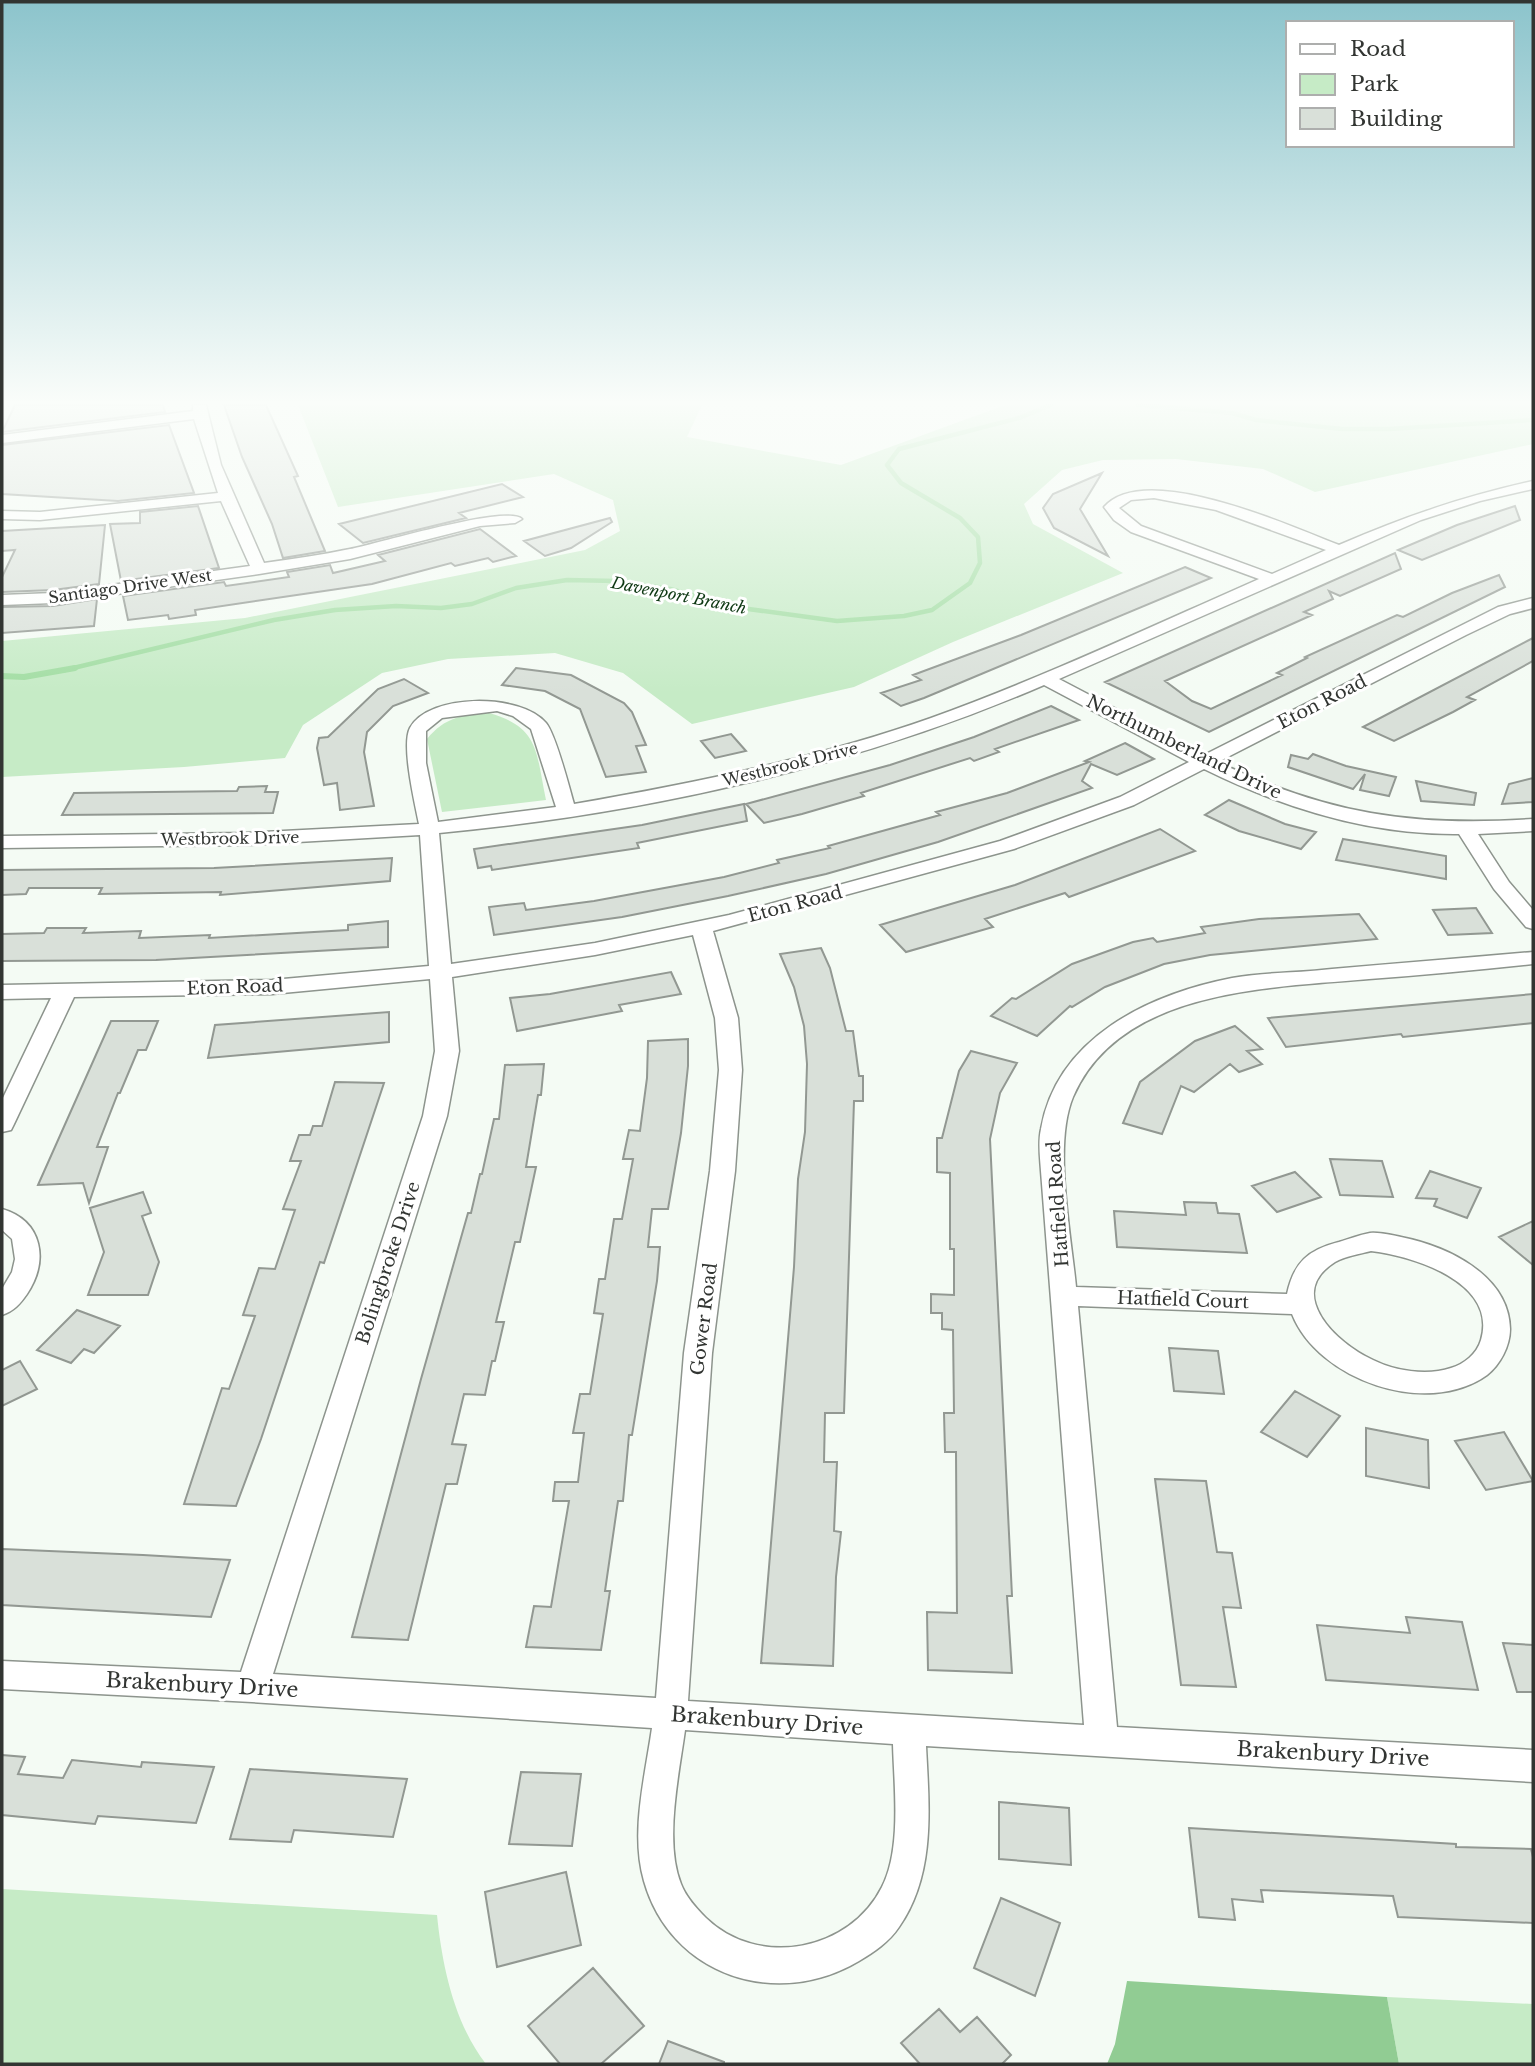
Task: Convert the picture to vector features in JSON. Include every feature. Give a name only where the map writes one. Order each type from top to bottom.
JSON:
[{"type":"street","points":[[2,515],[40,516],[176,501]]},
{"type":"street","points":[[229,501],[259,569]]},
{"type":"street","points":[[1118,501],[1111,507],[1119,517],[1136,529],[1272,579]]},
{"type":"street","points":[[1198,501],[1339,550]]},
{"type":"street","name":"Westbrook Drive","points":[[2,842],[276,839],[429,827],[568,811],[696,787],[807,761],[939,721],[1045,679],[1416,517],[1465,501]]},
{"type":"street","name":"Santiago Drive West","points":[[2,600],[53,598],[350,555],[480,522],[515,519]]},
{"type":"street","name":"Eton Road","points":[[2,992],[272,987],[440,972],[595,949],[732,921],[1007,845],[1127,801],[1460,631],[1504,610],[1533,603]]},
{"type":"street","name":"Northumberland Drive","points":[[1045,679],[1236,777],[1322,810],[1385,823],[1465,829],[1533,825]]},
{"type":"street","points":[[429,827],[416,763],[417,731],[436,714],[472,707],[497,706],[519,712],[539,726],[568,811]]},
{"type":"street","name":"Bolingbroke Drive","points":[[252,1687],[435,1116],[447,1051],[429,827]]},
{"type":"street","points":[[1465,829],[1500,885],[1533,923]]},
{"type":"street","name":"Gower Road","points":[[701,926],[729,1033],[731,1070],[727,1141],[699,1350],[671,1715],[657,1833],[659,1871],[673,1907],[699,1937],[735,1958],[776,1967],[817,1963],[855,1946],[885,1919],[904,1885],[911,1847],[909,1730]]},
{"type":"street","name":"Hatfield Road","points":[[1102,1741],[1053,1171],[1053,1128],[1061,1099],[1072,1077],[1090,1053],[1114,1032],[1177,999],[1233,985],[1533,958]]},
{"type":"street","points":[[2,1124],[65,992]]},
{"type":"street","points":[[2,1218],[12,1223],[26,1238],[30,1258],[23,1280],[2,1305]]},
{"type":"street","points":[[1371,1242],[1403,1245],[1463,1271],[1484,1292],[1496,1315],[1498,1338],[1488,1359],[1467,1374],[1438,1382],[1405,1381],[1375,1374],[1347,1361],[1325,1344],[1309,1324],[1301,1304],[1301,1284],[1310,1267],[1325,1254],[1346,1246],[1371,1242]]},
{"type":"street","name":"Hatfield Court","points":[[1065,1296],[1301,1304]]},
{"type":"street","name":"Brakenbury Drive","points":[[2,1675],[252,1687],[909,1730],[1533,1766]]},
{"type":"green space","points":[[336,501],[375,501],[338,507]]},
{"type":"green space","points":[[613,501],[1027,501],[1024,504],[1033,524],[1123,573],[953,642],[854,687],[692,724],[623,673],[555,653],[448,659],[382,673],[303,725],[285,758],[184,767],[2,777],[2,641],[245,618],[585,550],[620,531]]},
{"type":"green space","points":[[489,713],[506,719],[527,734],[537,756],[546,800],[442,812],[427,739],[440,726],[455,718]]},
{"type":"green space","points":[[2,1889],[437,1915],[451,1993],[466,2030],[486,2064],[2,2064]]},
{"type":"green space","points":[[1127,1981],[1387,1997],[1399,2064],[1107,2064],[1115,2044]]},
{"type":"green space","points":[[1387,1997],[1533,2004],[1533,2064],[1399,2064]]},
{"type":"building","points":[[262,501],[304,501],[325,551],[283,558]]},
{"type":"building","points":[[431,501],[505,501],[459,513],[466,518],[363,543],[339,524]]},
{"type":"building","points":[[1048,501],[1085,501],[1080,509],[1108,556],[1054,528],[1043,508]]},
{"type":"building","points":[[198,506],[219,568],[121,581],[110,524],[140,523],[140,512]]},
{"type":"building","points":[[1515,506],[1520,520],[1422,560],[1398,550],[1457,525]]},
{"type":"building","points":[[610,518],[612,522],[571,548],[545,556],[524,541]]},
{"type":"building","points":[[105,525],[99,584],[53,590],[2,592],[2,577],[15,550],[2,551],[2,531]]},
{"type":"building","points":[[480,529],[516,556],[493,562],[488,558],[455,566],[451,563],[372,584],[195,610],[196,615],[128,620],[123,596],[224,582],[226,586],[289,577],[287,572],[330,565],[333,573],[385,561],[378,555]]},
{"type":"building","points":[[1395,553],[1401,569],[1340,596],[1329,591],[1333,599],[1304,612],[1312,615],[1165,681],[1192,701],[1211,709],[1282,675],[1277,673],[1307,658],[1305,657],[1397,615],[1403,617],[1452,593],[1499,575],[1505,587],[1209,732],[1105,682]]},
{"type":"building","points":[[1185,567],[1211,578],[924,698],[901,706],[881,693],[921,680],[913,675],[1021,635]]},
{"type":"building","points":[[97,599],[94,626],[2,633],[2,607],[53,606]]},
{"type":"building","points":[[1533,638],[1533,661],[1467,697],[1475,700],[1453,712],[1394,741],[1363,727]]},
{"type":"building","points":[[516,668],[571,675],[624,703],[632,712],[646,745],[636,746],[646,772],[606,777],[580,709],[545,691],[502,685]]},
{"type":"building","points":[[404,679],[428,693],[393,706],[367,732],[364,752],[374,806],[340,810],[337,783],[324,785],[317,748],[319,738],[328,737],[378,689]]},
{"type":"building","points":[[1051,706],[1079,720],[995,749],[999,752],[974,761],[970,758],[861,793],[864,796],[802,814],[764,823],[746,804],[890,765],[974,737]]},
{"type":"building","points":[[731,734],[746,751],[715,758],[701,741]]},
{"type":"building","points":[[1125,743],[1154,759],[1117,775],[1091,764],[1082,781],[1092,788],[938,842],[826,874],[728,896],[622,917],[494,935],[489,907],[524,903],[526,910],[594,901],[724,877],[779,863],[777,860],[830,848],[828,846],[940,815],[936,812],[1007,793],[1089,762],[1085,761]]},
{"type":"building","points":[[1313,754],[1346,766],[1396,777],[1389,796],[1360,790],[1365,774],[1353,789],[1288,767],[1291,755],[1308,759]]},
{"type":"building","points":[[1533,778],[1533,802],[1502,804],[1509,784]]},
{"type":"building","points":[[1416,781],[1476,793],[1474,805],[1421,801]]},
{"type":"building","points":[[267,786],[265,792],[278,792],[273,813],[62,815],[74,793],[237,791],[239,787]]},
{"type":"building","points":[[1229,800],[1285,824],[1316,832],[1301,849],[1239,831],[1205,815]]},
{"type":"building","points":[[744,804],[747,821],[637,843],[639,848],[492,870],[491,866],[478,868],[474,849],[642,825]]},
{"type":"building","points":[[1160,829],[1195,851],[1069,897],[1065,893],[985,919],[993,927],[906,952],[880,925],[1015,885]]},
{"type":"building","points":[[1343,839],[1446,856],[1446,879],[1336,860]]},
{"type":"building","points":[[392,858],[390,881],[220,895],[221,892],[99,894],[102,888],[29,888],[26,894],[2,895],[2,870],[214,868]]},
{"type":"building","points":[[1476,908],[1492,933],[1448,935],[1433,910]]},
{"type":"building","points":[[1359,914],[1377,939],[1210,955],[1164,964],[1105,987],[1070,1006],[1037,1036],[991,1016],[1012,998],[1016,999],[1072,964],[1133,942],[1153,938],[1157,942],[1205,933],[1201,927],[1259,919]]},
{"type":"building","points":[[388,921],[388,947],[156,960],[2,961],[2,934],[44,933],[47,928],[86,928],[83,933],[141,931],[139,938],[210,935],[209,938],[348,930],[348,925]]},
{"type":"building","points":[[821,948],[830,968],[846,1031],[853,1031],[859,1076],[863,1076],[863,1101],[854,1101],[844,1413],[825,1413],[824,1462],[837,1462],[834,1531],[841,1532],[836,1577],[833,1666],[761,1663],[794,1267],[798,1179],[805,1132],[807,1064],[804,1026],[794,987],[780,954]]},
{"type":"building","points":[[671,972],[681,994],[619,1005],[622,1011],[517,1031],[510,998],[550,994]]},
{"type":"building","points":[[1533,994],[1533,1023],[1403,1037],[1401,1034],[1286,1047],[1268,1018]]},
{"type":"building","points":[[389,1012],[389,1042],[208,1058],[215,1025]]},
{"type":"building","points":[[111,1021],[158,1021],[146,1050],[138,1050],[97,1147],[108,1147],[89,1203],[83,1183],[38,1185]]},
{"type":"building","points":[[1235,1026],[1262,1049],[1247,1051],[1262,1064],[1239,1072],[1230,1064],[1194,1092],[1181,1086],[1162,1134],[1123,1123],[1140,1082],[1195,1041]]},
{"type":"building","points":[[688,1039],[681,1133],[668,1209],[652,1209],[648,1247],[660,1247],[657,1281],[632,1435],[629,1435],[623,1501],[618,1501],[605,1591],[610,1591],[601,1650],[526,1647],[534,1606],[551,1607],[569,1501],[553,1501],[555,1482],[578,1482],[584,1433],[573,1433],[580,1394],[590,1394],[603,1314],[594,1313],[599,1279],[605,1279],[614,1219],[622,1219],[633,1159],[623,1159],[629,1130],[640,1131],[647,1078],[648,1041]]},
{"type":"building","points":[[971,1051],[1017,1063],[1000,1093],[990,1139],[1012,1596],[1007,1596],[1012,1673],[928,1670],[927,1612],[957,1613],[956,1452],[945,1452],[944,1413],[954,1413],[953,1330],[942,1329],[942,1313],[931,1313],[931,1294],[954,1295],[954,1249],[950,1249],[950,1173],[937,1172],[937,1138],[942,1138],[959,1071]]},
{"type":"building","points":[[544,1064],[541,1095],[538,1095],[526,1167],[536,1167],[520,1242],[515,1242],[496,1322],[504,1322],[495,1361],[492,1361],[485,1395],[464,1394],[452,1444],[466,1445],[457,1484],[446,1484],[408,1640],[352,1637],[421,1379],[468,1213],[471,1213],[482,1174],[494,1119],[499,1119],[505,1065]]},
{"type":"building","points":[[335,1082],[384,1083],[324,1263],[320,1262],[236,1506],[184,1504],[222,1388],[229,1389],[255,1316],[243,1315],[259,1268],[275,1269],[295,1210],[283,1209],[301,1161],[290,1161],[299,1135],[310,1135],[313,1126],[322,1126]]},
{"type":"building","points":[[1330,1159],[1382,1161],[1393,1197],[1340,1195]]},
{"type":"building","points":[[1430,1171],[1481,1188],[1467,1218],[1434,1206],[1437,1199],[1416,1198]]},
{"type":"building","points":[[1295,1172],[1321,1197],[1277,1212],[1252,1186]]},
{"type":"building","points":[[143,1192],[151,1213],[142,1216],[159,1262],[148,1295],[88,1295],[104,1252],[90,1208]]},
{"type":"building","points":[[1184,1202],[1216,1203],[1218,1213],[1239,1214],[1247,1253],[1117,1247],[1114,1211],[1186,1215]]},
{"type":"building","points":[[1533,1221],[1533,1265],[1499,1237]]},
{"type":"building","points":[[77,1310],[120,1326],[94,1353],[84,1349],[71,1363],[37,1350]]},
{"type":"building","points":[[1169,1348],[1218,1351],[1224,1394],[1174,1391]]},
{"type":"building","points":[[20,1361],[37,1389],[2,1406],[2,1370]]},
{"type":"building","points":[[1295,1391],[1340,1416],[1307,1457],[1261,1432]]},
{"type":"building","points":[[1366,1428],[1428,1440],[1429,1488],[1366,1476]]},
{"type":"building","points":[[1504,1432],[1533,1481],[1486,1490],[1455,1441]]},
{"type":"building","points":[[1155,1479],[1206,1481],[1217,1552],[1232,1553],[1241,1608],[1223,1607],[1236,1687],[1181,1685]]},
{"type":"building","points":[[2,1549],[230,1560],[211,1617],[2,1605]]},
{"type":"building","points":[[1406,1617],[1462,1622],[1478,1690],[1326,1680],[1317,1625],[1410,1633]]},
{"type":"building","points":[[1503,1643],[1533,1645],[1533,1692],[1517,1692]]},
{"type":"building","points":[[2,1755],[25,1757],[18,1774],[63,1778],[72,1760],[141,1767],[142,1762],[214,1767],[196,1823],[98,1816],[95,1824],[2,1815]]},
{"type":"building","points":[[250,1769],[407,1779],[393,1837],[294,1830],[291,1842],[230,1839]]},
{"type":"building","points":[[521,1772],[581,1774],[572,1846],[509,1844]]},
{"type":"building","points":[[999,1802],[1069,1808],[1071,1865],[999,1859]]},
{"type":"building","points":[[1189,1828],[1456,1844],[1456,1847],[1531,1849],[1533,1923],[1398,1917],[1393,1896],[1261,1890],[1263,1902],[1232,1899],[1235,1920],[1199,1917]]},
{"type":"building","points":[[566,1872],[581,1945],[497,1967],[485,1892]]},
{"type":"building","points":[[1001,1898],[1060,1923],[1035,1996],[974,1968]]},
{"type":"building","points":[[593,1968],[644,2026],[601,2064],[560,2064],[528,2026]]},
{"type":"building","points":[[939,2009],[960,2032],[977,2017],[1011,2055],[1002,2064],[920,2064],[901,2043]]},
{"type":"building","points":[[668,2041],[724,2062],[724,2064],[659,2064]]},
{"type":"waterway","name":"Davenport Branch","points":[[69,669],[274,620],[335,610],[396,606],[441,608],[472,604],[516,588],[567,580],[617,581],[670,589],[741,608],[837,621],[904,616],[932,610],[970,583],[980,563],[978,537],[960,518],[932,501]]},
{"type":"waterway","name":"Davenport Branch","points":[[69,669],[75,668]]},
{"type":"waterway","name":"Davenport Branch","points":[[2,676],[24,677],[69,669]]}]
